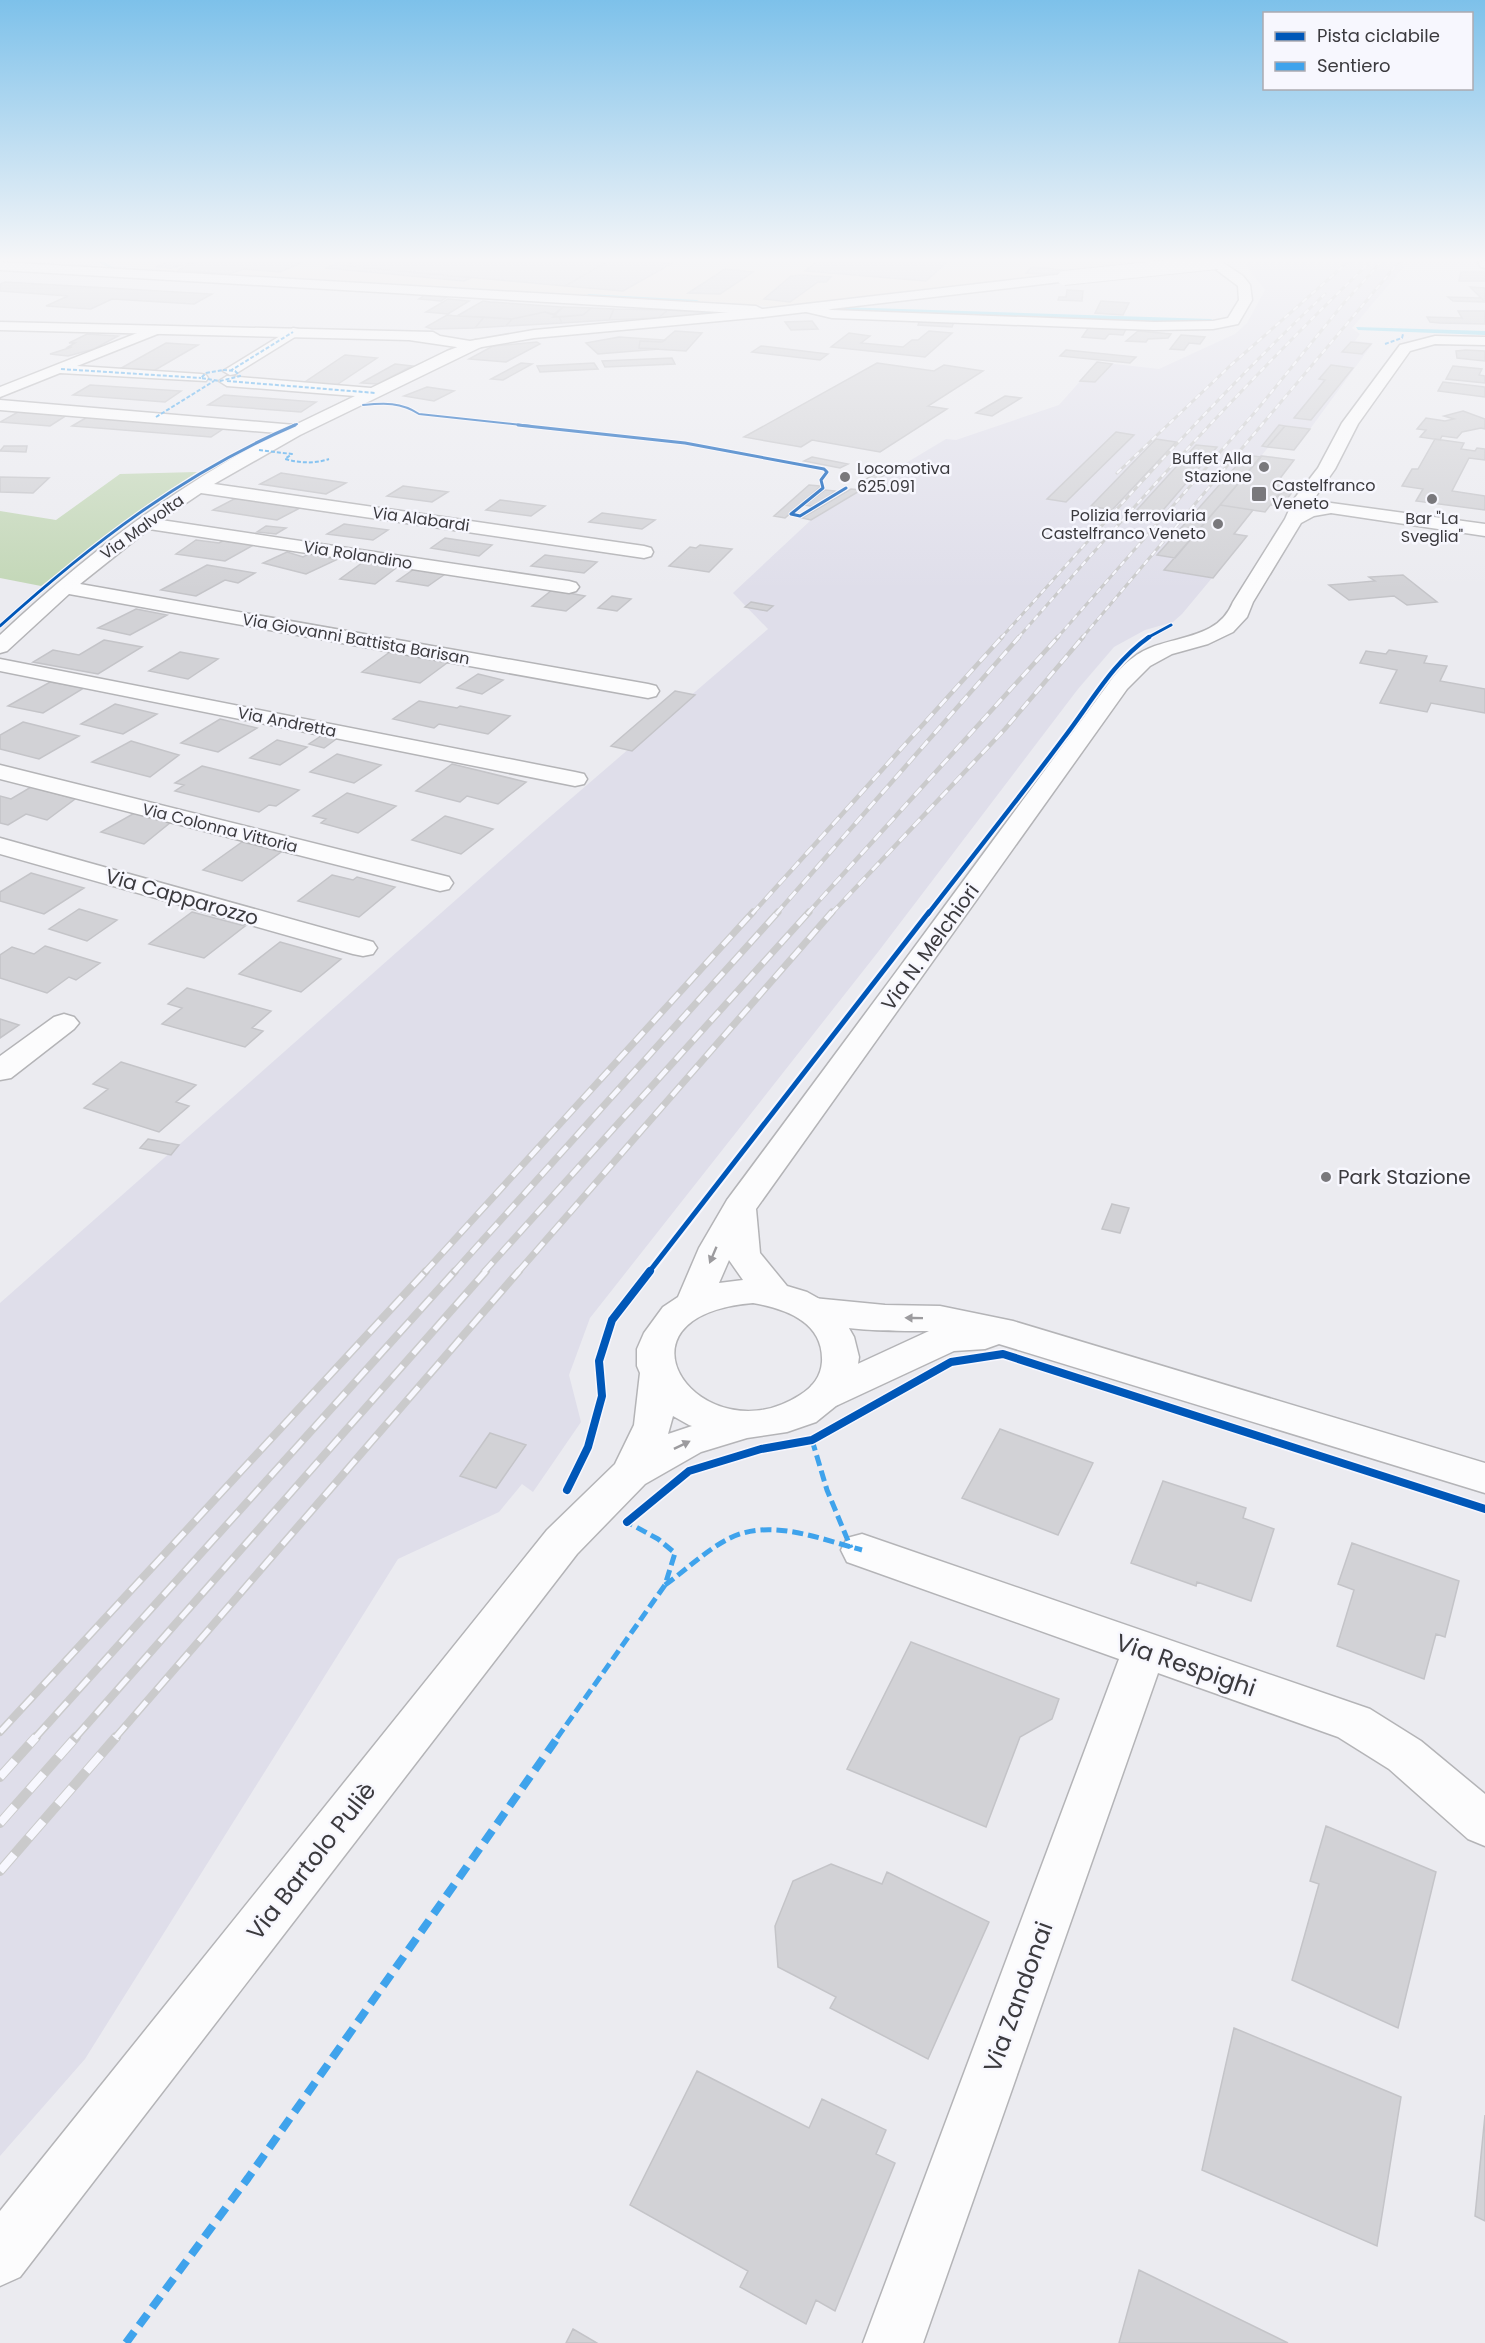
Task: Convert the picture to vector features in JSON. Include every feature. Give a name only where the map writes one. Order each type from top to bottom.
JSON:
[{"type":"street","points":[[0,392],[54,371]]},
{"type":"street","points":[[101,371],[218,378],[376,393]]},
{"type":"street","points":[[156,417],[229,371]]},
{"type":"street","name":"Via Malvolta","points":[[0,647],[65,587],[147,523],[198,487],[250,455],[376,393],[413,371]]},
{"type":"street","name":"Via N. Melchiori","points":[[693,1304],[716,1248],[739,1208],[1119,684],[1142,661],[1165,650],[1201,640],[1226,627],[1237,617],[1243,602],[1294,519],[1303,499],[1315,486],[1350,423],[1389,371]]},
{"type":"street","points":[[0,405],[300,430]]},
{"type":"street","points":[[1315,486],[1315,493],[1331,508]]},
{"type":"street","name":"Via Alabardi","points":[[198,487],[644,552]]},
{"type":"street","points":[[1294,519],[1310,511],[1331,508],[1485,530]]},
{"type":"street","name":"Via Rolandino","points":[[147,523],[569,587]]},
{"type":"street","name":"Via Giovanni Battista Barisan","points":[[65,587],[648,691]]},
{"type":"street","name":"Via Andretta","points":[[0,665],[575,779]]},
{"type":"street","name":"Via Colonna Vittoria","points":[[0,772],[440,884]]},
{"type":"street","name":"Via Capparozzo","points":[[0,846],[363,948]]},
{"type":"street","points":[[0,1071],[64,1023]]},
{"type":"street","points":[[739,1208],[743,1255],[774,1294]]},
{"type":"street","points":[[825,1395],[837,1378],[841,1359],[838,1341],[829,1324],[813,1310],[801,1303],[774,1294],[732,1293],[693,1304],[677,1315],[665,1328],[657,1343],[655,1358],[658,1375],[666,1390],[699,1414],[722,1421],[745,1424],[769,1422],[790,1416],[809,1407],[825,1395],[948,1338],[1013,1334]]},
{"type":"street","points":[[813,1310],[885,1318],[940,1319],[1013,1334],[1485,1478]]},
{"type":"street","name":"Via Bartolo Puliè","points":[[630,1473],[653,1425],[658,1375]]},
{"type":"street","name":"Via Bartolo Puliè","points":[[0,2257],[555,1551],[630,1473],[687,1442],[745,1424]]},
{"type":"street","name":"Via Respighi","points":[[862,1550],[1354,1724],[1405,1755],[1485,1824]]},
{"type":"street","name":"Via Zandonai","points":[[892,2343],[1144,1651]]},
{"type":"shaded area","points":[[1089,371],[1352,371],[1310,429],[1285,426],[1262,455],[1294,460],[1278,480],[1288,482],[1265,512],[1253,511],[1234,533],[1247,536],[1182,614],[1173,622],[1145,630],[1114,647],[1078,689],[878,952],[590,1318],[569,1375],[581,1422],[533,1492],[522,1484],[499,1512],[398,1559],[85,2059],[0,2156],[0,1303],[544,822],[768,629],[733,593],[811,520],[946,439],[956,440],[1059,405]]},
{"type":"green space","points":[[197,472],[148,504],[41,586],[0,578],[0,511],[56,520],[120,474]]},
{"type":"building","points":[[122,371],[153,371],[150,373]]},
{"type":"building","points":[[321,371],[357,371],[335,386],[302,384]]},
{"type":"building","points":[[382,371],[402,371],[378,384],[361,383]]},
{"type":"building","points":[[505,371],[519,371],[503,380],[491,379]]},
{"type":"building","points":[[862,371],[982,371],[928,406],[947,409],[880,452],[812,440],[801,447],[744,437]]},
{"type":"building","points":[[1089,371],[1105,371],[1095,382],[1080,381]]},
{"type":"building","points":[[1326,371],[1350,371],[1311,420],[1294,418],[1325,380],[1319,379]]},
{"type":"building","points":[[1450,371],[1481,371],[1479,375],[1485,376],[1485,383],[1446,379]]},
{"type":"building","points":[[1443,382],[1485,387],[1485,397],[1438,391]]},
{"type":"building","points":[[90,385],[181,391],[165,402],[73,395]]},
{"type":"building","points":[[427,387],[454,391],[434,401],[404,396]]},
{"type":"building","points":[[224,395],[316,402],[301,412],[208,405]]},
{"type":"building","points":[[1005,396],[1021,398],[992,416],[976,413]]},
{"type":"building","points":[[1463,411],[1485,419],[1485,429],[1462,432],[1457,438],[1442,436],[1440,440],[1420,437],[1426,430],[1417,429],[1426,418],[1445,421],[1454,419],[1444,416]]},
{"type":"building","points":[[18,412],[67,415],[50,426],[0,422]]},
{"type":"building","points":[[89,416],[226,427],[211,437],[72,426]]},
{"type":"building","points":[[1279,425],[1285,426],[1267,447],[1262,446]]},
{"type":"building","points":[[1285,426],[1310,429],[1294,450],[1267,447]]},
{"type":"building","points":[[1116,432],[1134,435],[1066,502],[1047,499]]},
{"type":"building","points":[[1156,439],[1176,442],[1112,510],[1091,506]]},
{"type":"building","points":[[1435,439],[1464,443],[1461,449],[1475,451],[1477,448],[1485,449],[1485,460],[1469,458],[1452,491],[1485,496],[1485,510],[1416,501],[1423,489],[1402,486],[1412,469],[1418,469]]},
{"type":"building","points":[[1196,445],[1217,447],[1158,516],[1135,512]]},
{"type":"building","points":[[4,446],[27,446],[26,452],[0,451]]},
{"type":"building","points":[[1246,455],[1261,457],[1175,558],[1157,555]]},
{"type":"building","name":"Castelfranco Veneto","points":[[1261,456],[1294,460],[1278,481],[1288,482],[1265,512],[1220,505]]},
{"type":"building","points":[[812,457],[848,464],[840,468],[804,461]]},
{"type":"building","points":[[891,465],[898,467],[868,485],[859,483]]},
{"type":"building","points":[[281,473],[346,483],[326,494],[260,484]]},
{"type":"building","points":[[0,477],[49,478],[33,493],[0,492]]},
{"type":"building","points":[[809,485],[821,486],[785,518],[774,516]]},
{"type":"building","points":[[403,486],[448,492],[432,502],[387,496]]},
{"type":"building","points":[[851,489],[861,490],[811,520],[802,518]]},
{"type":"building","points":[[825,490],[835,491],[815,507],[805,505]]},
{"type":"building","points":[[1283,490],[1293,491],[1281,507],[1271,505]]},
{"type":"building","points":[[236,498],[300,508],[277,520],[213,510]]},
{"type":"building","points":[[500,500],[545,506],[531,516],[486,510]]},
{"type":"building","points":[[1220,505],[1253,510],[1234,534],[1247,536],[1213,578],[1164,570]]},
{"type":"building","points":[[602,513],[655,520],[642,529],[589,522]]},
{"type":"building","points":[[344,524],[388,530],[373,540],[327,534]]},
{"type":"building","points":[[266,526],[286,528],[276,534],[257,532]]},
{"type":"building","points":[[228,538],[257,543],[225,561],[176,554],[196,540],[219,543]]},
{"type":"building","points":[[445,538],[492,545],[479,556],[431,548]]},
{"type":"building","points":[[700,545],[732,549],[709,572],[669,566],[690,547],[696,548]]},
{"type":"building","points":[[287,552],[303,557],[311,553],[336,560],[306,574],[263,563]]},
{"type":"building","points":[[545,555],[597,562],[584,573],[531,566]]},
{"type":"building","points":[[366,560],[400,565],[375,584],[340,579]]},
{"type":"building","points":[[207,565],[255,573],[238,583],[225,580],[196,596],[161,590]]},
{"type":"building","points":[[417,567],[448,572],[428,586],[397,581]]},
{"type":"building","points":[[1403,575],[1437,602],[1407,605],[1394,596],[1349,600],[1329,585],[1375,581],[1369,577]]},
{"type":"building","points":[[552,590],[585,596],[566,611],[532,606]]},
{"type":"building","points":[[612,596],[631,599],[617,611],[598,608]]},
{"type":"building","points":[[751,602],[773,606],[767,611],[745,607]]},
{"type":"building","points":[[136,609],[167,615],[130,635],[98,628]]},
{"type":"building","points":[[104,640],[142,647],[98,674],[33,662],[53,650],[79,655]]},
{"type":"building","points":[[394,649],[451,660],[420,683],[362,672]]},
{"type":"building","points":[[1389,650],[1427,656],[1424,663],[1447,666],[1440,681],[1485,689],[1485,713],[1431,703],[1427,712],[1380,703],[1397,670],[1360,663],[1366,651],[1386,654]]},
{"type":"building","points":[[180,652],[218,659],[188,679],[149,671]]},
{"type":"building","points":[[478,674],[503,680],[482,694],[457,688]]},
{"type":"building","points":[[50,682],[84,688],[43,713],[8,706]]},
{"type":"building","points":[[675,691],[695,695],[632,751],[611,746]]},
{"type":"building","points":[[419,701],[510,716],[488,734],[439,724],[434,728],[393,719]]},
{"type":"building","points":[[115,704],[157,714],[123,734],[81,724]]},
{"type":"building","points":[[220,719],[257,728],[218,752],[181,743]]},
{"type":"building","points":[[23,722],[79,736],[39,759],[0,749],[0,735]]},
{"type":"building","points":[[324,734],[339,737],[324,748],[309,744]]},
{"type":"building","points":[[277,740],[307,747],[280,765],[250,758]]},
{"type":"building","points":[[131,741],[179,755],[150,777],[92,762]]},
{"type":"building","points":[[337,754],[381,765],[354,783],[310,772]]},
{"type":"building","points":[[452,764],[526,782],[498,804],[467,796],[460,802],[416,791]]},
{"type":"building","points":[[202,766],[299,790],[276,806],[269,805],[259,812],[175,791],[184,785],[175,783]]},
{"type":"building","points":[[31,787],[75,799],[47,820],[26,814],[8,825],[0,823],[0,796],[11,799]]},
{"type":"building","points":[[347,793],[396,806],[358,833],[321,823],[326,819],[313,816]]},
{"type":"building","points":[[138,811],[171,822],[144,844],[101,832]]},
{"type":"building","points":[[445,816],[493,829],[461,854],[412,840]]},
{"type":"building","points":[[242,842],[281,852],[242,881],[203,870]]},
{"type":"building","points":[[31,873],[84,888],[44,914],[0,901],[0,892]]},
{"type":"building","points":[[332,875],[353,880],[357,877],[395,887],[359,917],[298,901]]},
{"type":"building","points":[[79,909],[117,920],[87,941],[49,929]]},
{"type":"building","points":[[192,912],[245,926],[204,958],[149,944]]},
{"type":"building","points":[[280,942],[341,959],[301,992],[239,974]]},
{"type":"building","points":[[45,946],[100,963],[76,980],[69,977],[47,993],[0,978],[0,955],[12,947],[34,954]]},
{"type":"building","points":[[187,988],[271,1011],[252,1028],[263,1031],[245,1047],[162,1024],[182,1008],[168,1004]]},
{"type":"building","points":[[0,1019],[19,1025],[0,1038]]},
{"type":"building","points":[[121,1062],[196,1085],[176,1102],[189,1106],[159,1132],[84,1108],[108,1089],[93,1084]]},
{"type":"building","points":[[148,1139],[179,1145],[171,1155],[140,1148]]},
{"type":"building","points":[[1112,1204],[1129,1208],[1120,1233],[1102,1229]]},
{"type":"building","points":[[1000,1429],[1093,1463],[1058,1535],[962,1498]]},
{"type":"building","points":[[490,1433],[526,1445],[496,1488],[460,1476]]},
{"type":"building","points":[[1163,1481],[1246,1508],[1243,1518],[1274,1529],[1251,1601],[1197,1582],[1196,1586],[1131,1563]]},
{"type":"building","points":[[1352,1543],[1459,1581],[1445,1637],[1436,1634],[1424,1679],[1337,1646],[1354,1590],[1338,1584]]},
{"type":"building","points":[[911,1642],[1059,1699],[1052,1719],[1020,1737],[986,1827],[847,1769]]},
{"type":"building","points":[[1326,1826],[1436,1872],[1398,2028],[1292,1980],[1319,1884],[1310,1881]]},
{"type":"building","points":[[831,1864],[882,1884],[887,1872],[989,1922],[928,2059],[830,2008],[836,1997],[778,1967],[775,1926],[793,1881]]},
{"type":"building","points":[[1234,2028],[1401,2097],[1377,2246],[1202,2170]]},
{"type":"building","points":[[697,2071],[809,2128],[822,2099],[886,2130],[876,2154],[895,2163],[835,2311],[816,2300],[806,2324],[740,2287],[748,2271],[630,2205]]},
{"type":"building","points":[[1485,2115],[1485,2221],[1475,2216]]},
{"type":"building","points":[[1139,2270],[1288,2343],[1119,2343]]},
{"type":"building","points":[[573,2329],[597,2343],[566,2343]]},
{"type":"railway","points":[[1117,473],[1224,371]]},
{"type":"railway","points":[[1001,638],[1119,506],[1247,371]]},
{"type":"railway","points":[[1018,638],[1189,447],[1261,371]]},
{"type":"railway","points":[[1057,638],[1288,371]]},
{"type":"railway","points":[[1082,638],[1307,371]]},
{"type":"railway","points":[[752,914],[1002,637]]},
{"type":"railway","points":[[776,914],[1019,637]]},
{"type":"railway","points":[[807,914],[1058,637]]},
{"type":"railway","points":[[831,914],[1005,729],[1083,637]]},
{"type":"railway","points":[[425,1272],[753,912]]},
{"type":"railway","points":[[454,1272],[778,912]]},
{"type":"railway","points":[[484,1272],[809,912]]},
{"type":"railway","points":[[518,1272],[832,912]]},
{"type":"railway","points":[[0,1732],[426,1271]]},
{"type":"railway","points":[[35,1738],[455,1271]]},
{"type":"railway","points":[[75,1738],[486,1271]]},
{"type":"railway","points":[[115,1738],[519,1271]]},
{"type":"railway","points":[[0,1777],[36,1737]]},
{"type":"railway","points":[[0,1823],[76,1737]]},
{"type":"railway","points":[[0,1871],[116,1737]]},
{"type":"marked path","points":[[97,371],[201,378]]},
{"type":"marked path","points":[[215,371],[206,373],[201,378],[220,381],[240,376],[235,371]]},
{"type":"marked path","points":[[156,417],[214,381]]},
{"type":"marked path","points":[[227,381],[376,393]]},
{"type":"marked path","points":[[259,450],[292,454],[285,459],[296,461],[313,462],[329,459]]},
{"type":"marked path","points":[[812,1440],[827,1490],[851,1548]]},
{"type":"marked path","points":[[126,2343],[248,2178],[665,1585],[675,1553],[658,1539],[627,1522]]},
{"type":"marked path","points":[[665,1585],[728,1539],[759,1530],[795,1533],[862,1550]]},
{"type":"cycle path","points":[[363,405],[388,403],[407,406],[419,414],[685,443],[824,469],[827,472],[821,480],[823,488],[791,514],[800,516],[846,488]]},
{"type":"cycle path","points":[[0,626],[67,567],[140,511],[217,462],[256,441],[297,424]]},
{"type":"cycle path","points":[[567,1490],[588,1447],[602,1396],[599,1361],[612,1320],[1065,737],[1111,673],[1138,644],[1171,625]]},
{"type":"cycle path","points":[[627,1522],[689,1471],[761,1449],[812,1440],[951,1362],[1003,1354],[1485,1509]]},
{"type":"place","name":"Buffet Alla Stazione","points":[[1264,467]]},
{"type":"place","name":"Locomotiva 625.091","points":[[845,477]]},
{"type":"place","name":"Castelfranco Veneto","points":[[1259,494]]},
{"type":"place","name":"Bar \"La Sveglia\"","points":[[1432,499]]},
{"type":"place","name":"Polizia ferroviaria Castelfranco Veneto","points":[[1218,524]]},
{"type":"place","name":"Park Stazione","points":[[1326,1177]]}]
